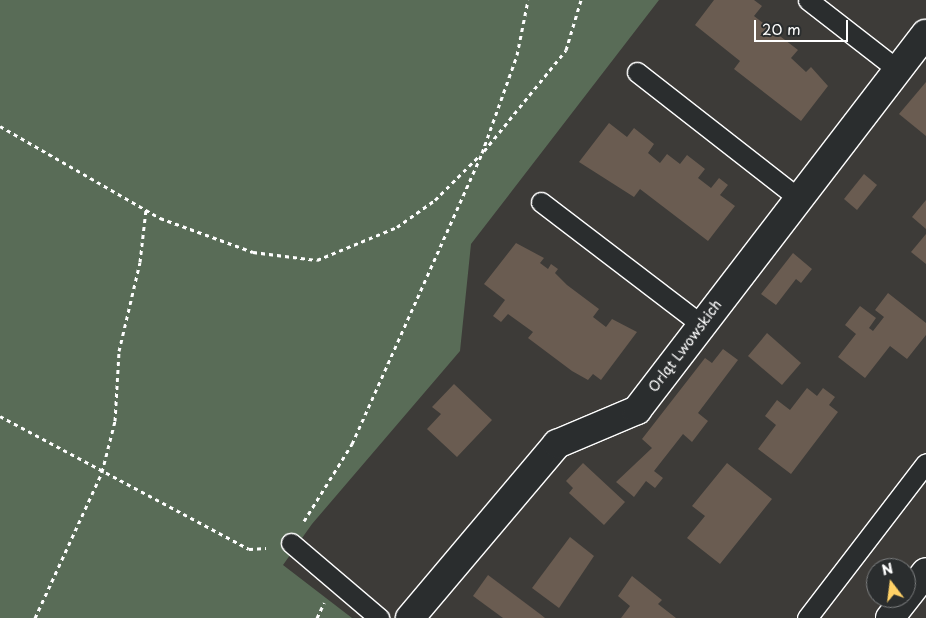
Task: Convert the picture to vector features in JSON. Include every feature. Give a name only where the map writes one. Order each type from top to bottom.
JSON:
[{"type":"street","name":"Orląt Lwowskich","points":[[410,618],[557,444],[637,410],[798,198],[926,34]]},
{"type":"street","points":[[890,618],[926,572]]},
{"type":"lane","points":[[808,0],[898,70]]},
{"type":"lane","points":[[637,72],[798,198]]},
{"type":"lane","points":[[542,202],[702,325]]},
{"type":"lane","points":[[807,618],[926,463]]},
{"type":"lane","points":[[291,543],[378,618]]},
{"type":"path","points":[[0,416],[249,549],[291,543],[352,444],[482,153],[516,55],[528,0]]},
{"type":"path","points":[[0,126],[146,209],[253,252],[316,260],[397,228],[435,200],[482,153],[566,50],[581,0]]},
{"type":"path","points":[[35,618],[102,472],[115,421],[119,351],[140,262],[146,209]]},
{"type":"green space","points":[[0,0],[659,0],[471,244],[460,351],[312,524],[283,565],[352,618],[0,618]]},
{"type":"building","points":[[714,0],[754,0],[762,6],[754,16],[798,50],[791,58],[806,72],[811,67],[828,86],[801,121],[734,69],[740,61],[695,25]]},
{"type":"building","points":[[926,82],[926,136],[899,114]]},
{"type":"building","points":[[609,123],[627,137],[634,128],[654,144],[648,153],[660,163],[667,154],[680,164],[687,155],[705,169],[698,178],[711,188],[719,178],[728,185],[720,195],[735,206],[708,241],[640,189],[634,197],[579,162]]},
{"type":"building","points":[[864,174],[877,185],[857,210],[844,199]]},
{"type":"building","points":[[926,200],[926,229],[912,217]]},
{"type":"building","points":[[926,234],[926,264],[911,252]]},
{"type":"building","points":[[516,243],[544,258],[540,263],[548,269],[551,264],[558,269],[555,273],[567,285],[599,309],[593,317],[606,327],[612,319],[637,332],[601,380],[593,374],[588,380],[572,371],[528,338],[533,332],[508,314],[501,322],[493,316],[505,300],[484,284]]},
{"type":"building","points":[[793,253],[812,269],[801,283],[796,279],[776,305],[761,294]]},
{"type":"building","points":[[888,293],[926,323],[926,335],[907,359],[890,346],[865,378],[838,357],[856,334],[845,325],[860,306],[876,318],[869,328],[873,331],[884,317],[875,310]]},
{"type":"building","points":[[767,333],[801,363],[782,385],[748,356]]},
{"type":"building","points":[[723,349],[738,360],[698,413],[708,421],[692,442],[683,434],[654,471],[663,478],[655,488],[646,481],[634,497],[616,482],[652,448],[642,439],[705,358],[712,363]]},
{"type":"building","points":[[454,384],[492,420],[457,457],[427,429],[441,414],[432,407]]},
{"type":"building","points":[[807,388],[817,396],[823,388],[835,397],[829,405],[838,412],[791,474],[758,449],[776,425],[765,416],[777,400],[790,410]]},
{"type":"building","points":[[583,463],[625,502],[604,525],[569,493],[573,488],[566,481]]},
{"type":"building","points":[[727,463],[772,499],[720,564],[687,538],[705,516],[692,506]]},
{"type":"building","points":[[570,537],[594,556],[559,608],[532,588]]},
{"type":"building","points":[[488,575],[545,618],[503,618],[473,596]]},
{"type":"building","points":[[632,576],[662,600],[658,604],[676,618],[621,618],[630,606],[618,596]]}]
